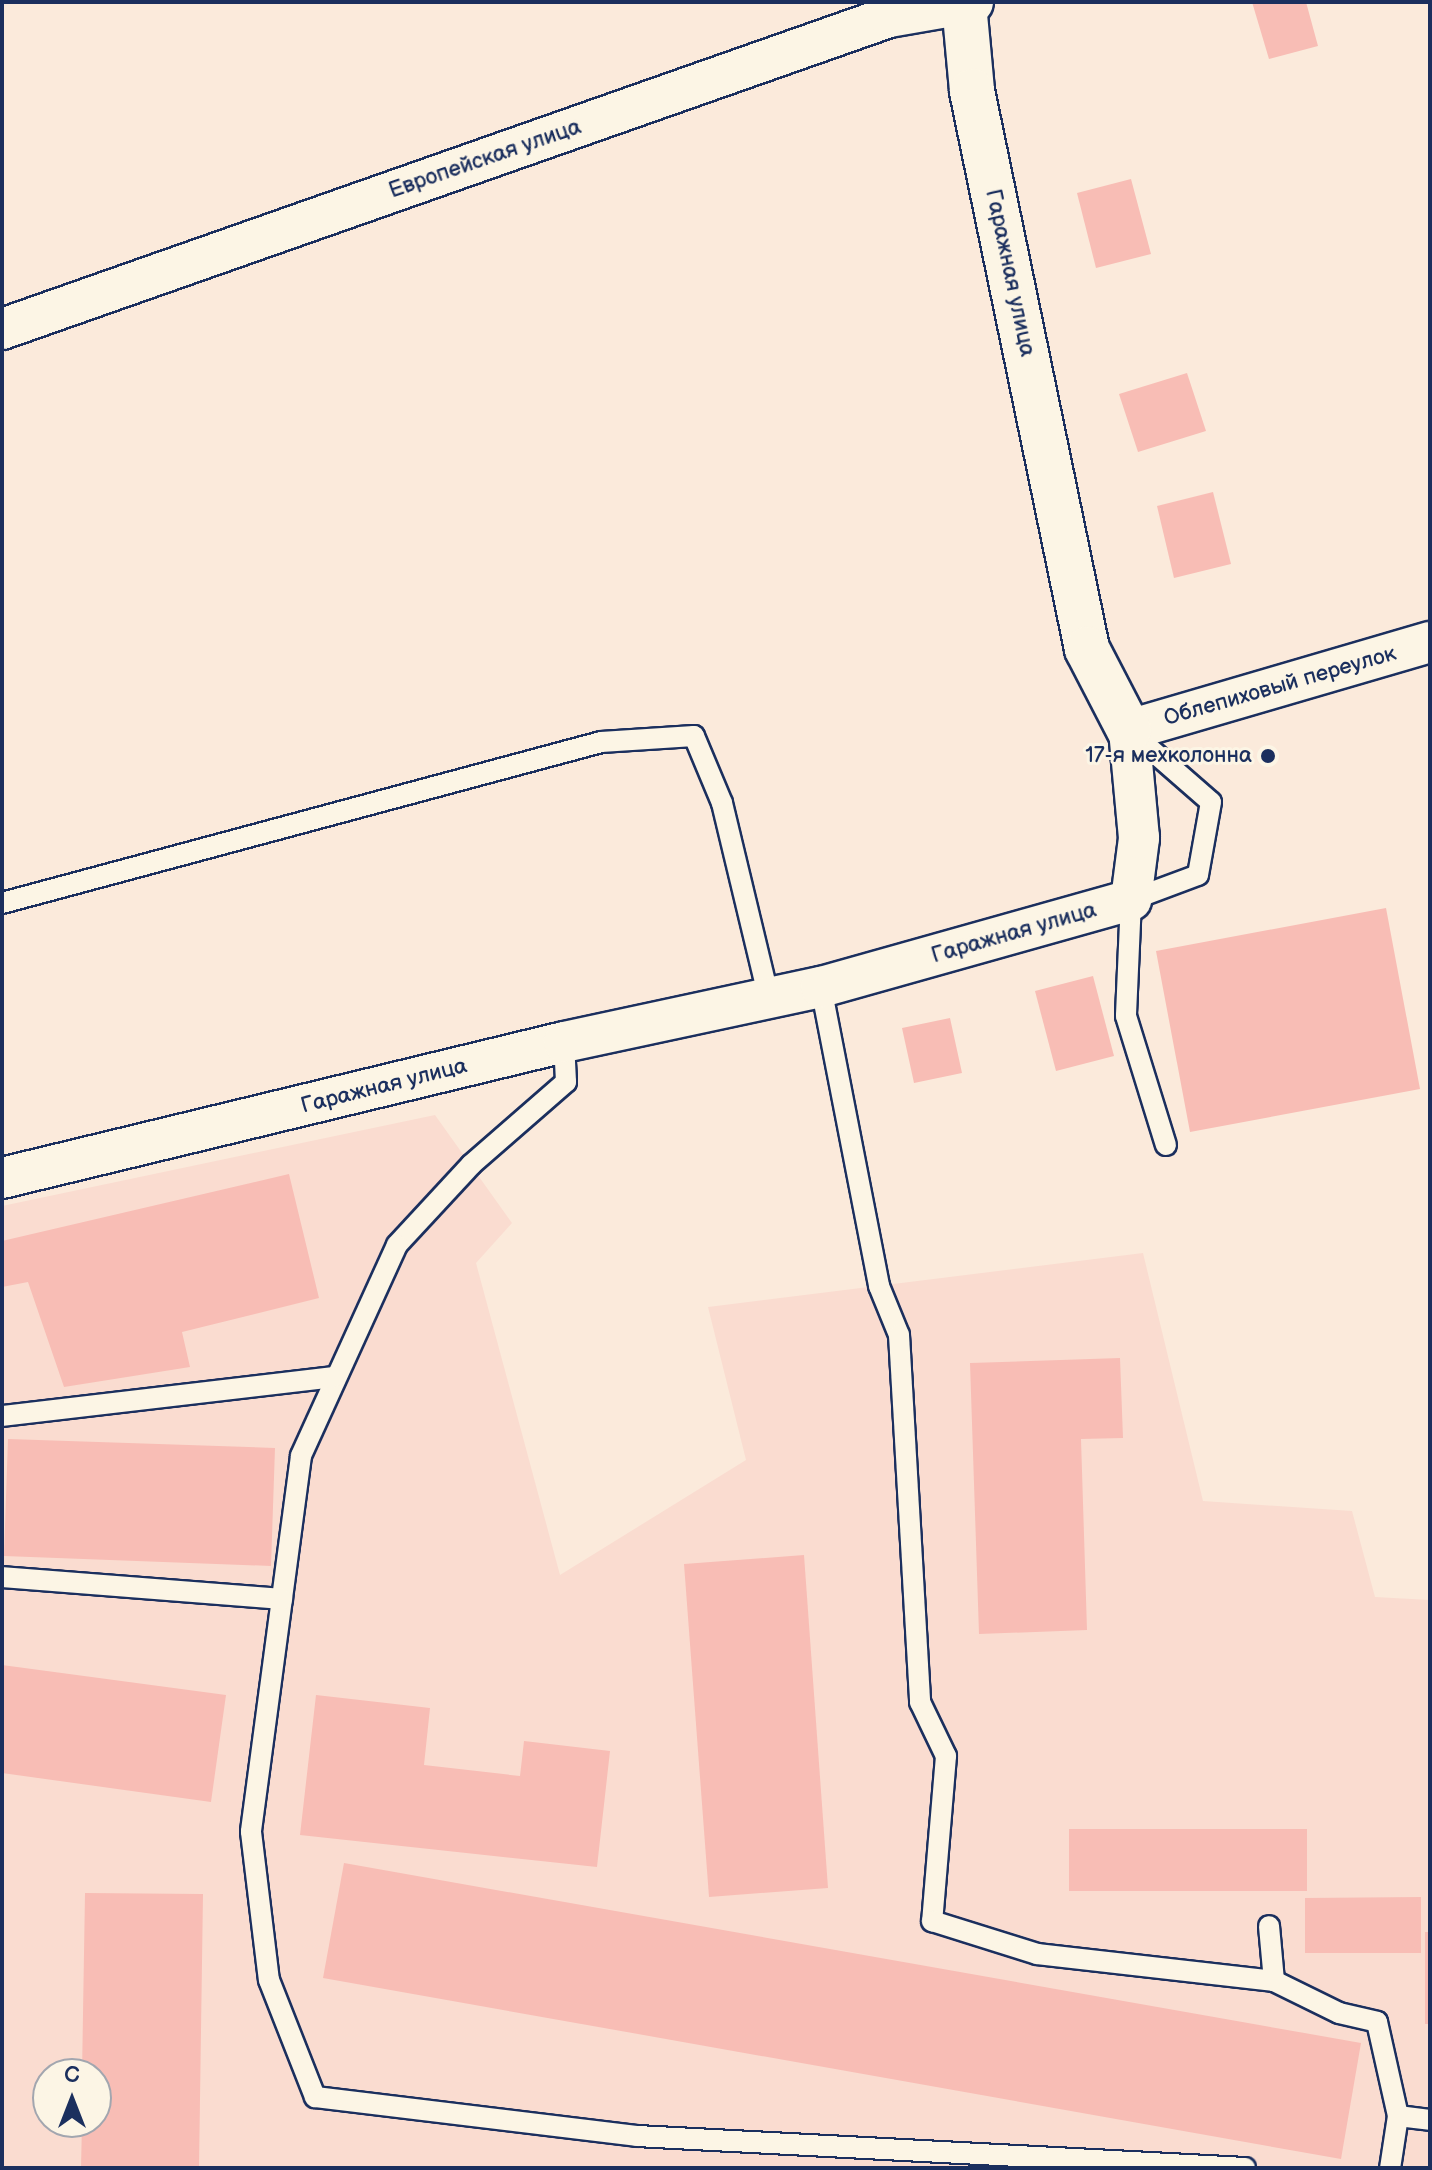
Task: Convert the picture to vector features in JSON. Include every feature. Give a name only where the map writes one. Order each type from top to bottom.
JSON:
[{"type":"street","name":"Европейская улица","points":[[2,329],[889,17],[968,3]]},
{"type":"street","name":"Гаражная улица","points":[[2,1178],[564,1042],[768,995],[821,987],[1131,900],[1139,838],[1129,730],[1087,649],[972,91],[968,3]]},
{"type":"street","name":"Облепиховый переулок","points":[[1129,730],[1430,642]]},
{"type":"lane","points":[[1129,730],[1211,802],[1198,875],[1131,900],[1126,1016],[1166,1145]]},
{"type":"lane","points":[[2,903],[601,742],[694,736],[722,803],[768,995]]},
{"type":"lane","points":[[821,987],[879,1286],[899,1335],[920,1702],[946,1756],[932,1921],[1037,1954],[1274,1981],[1339,2013],[1377,2022],[1398,2116],[1390,2168]]},
{"type":"lane","points":[[564,1042],[566,1082],[471,1165],[397,1245],[333,1377],[301,1456],[251,1832],[269,1980],[315,2097],[637,2136],[1245,2168]]},
{"type":"lane","points":[[2,1416],[333,1377]]},
{"type":"lane","points":[[2,1577],[282,1599]]},
{"type":"lane","points":[[1269,1926],[1274,1981]]},
{"type":"lane","points":[[1398,2116],[1430,2120]]},
{"type":"shaded area","points":[[435,1115],[512,1223],[476,1263],[560,1575],[746,1460],[708,1307],[1143,1253],[1203,1501],[1352,1511],[1375,1597],[1430,1600],[1430,2168],[2,2168],[2,1206]]},
{"type":"building","points":[[1252,2],[1306,2],[1318,46],[1269,59]]},
{"type":"building","points":[[1131,179],[1151,254],[1096,268],[1077,193]]},
{"type":"building","points":[[1187,373],[1206,431],[1138,452],[1119,394]]},
{"type":"building","points":[[1213,492],[1231,564],[1174,578],[1157,506]]},
{"type":"building","points":[[1386,908],[1420,1089],[1190,1132],[1156,951]]},
{"type":"building","points":[[1093,976],[1114,1056],[1056,1071],[1035,991]]},
{"type":"building","points":[[950,1018],[962,1073],[914,1083],[902,1028]]},
{"type":"building","points":[[289,1174],[319,1298],[182,1332],[190,1367],[64,1387],[28,1282],[2,1287],[2,1241]]},
{"type":"building","points":[[1120,1358],[1123,1438],[1081,1439],[1087,1630],[979,1634],[970,1363]]},
{"type":"building","points":[[8,1439],[275,1448],[271,1566],[4,1556]]},
{"type":"building","points":[[804,1555],[828,1888],[709,1897],[684,1564]]},
{"type":"building","points":[[2,1665],[226,1695],[211,1802],[2,1773]]},
{"type":"building","points":[[316,1695],[430,1708],[424,1765],[520,1776],[524,1741],[610,1751],[597,1867],[300,1835]]},
{"type":"building","points":[[1069,1829],[1307,1829],[1307,1891],[1069,1891]]},
{"type":"building","points":[[344,1863],[1361,2043],[1341,2159],[323,1978]]},
{"type":"building","points":[[85,1893],[203,1894],[199,2168],[81,2168],[82,2138],[112,2138],[112,2058],[82,2058]]},
{"type":"building","points":[[1421,1897],[1421,1953],[1305,1953],[1305,1898]]},
{"type":"building","points":[[1425,1932],[1430,1932],[1430,2024],[1425,2024]]},
{"type":"place","name":"17-я мехколонна","points":[[1268,756]]}]
